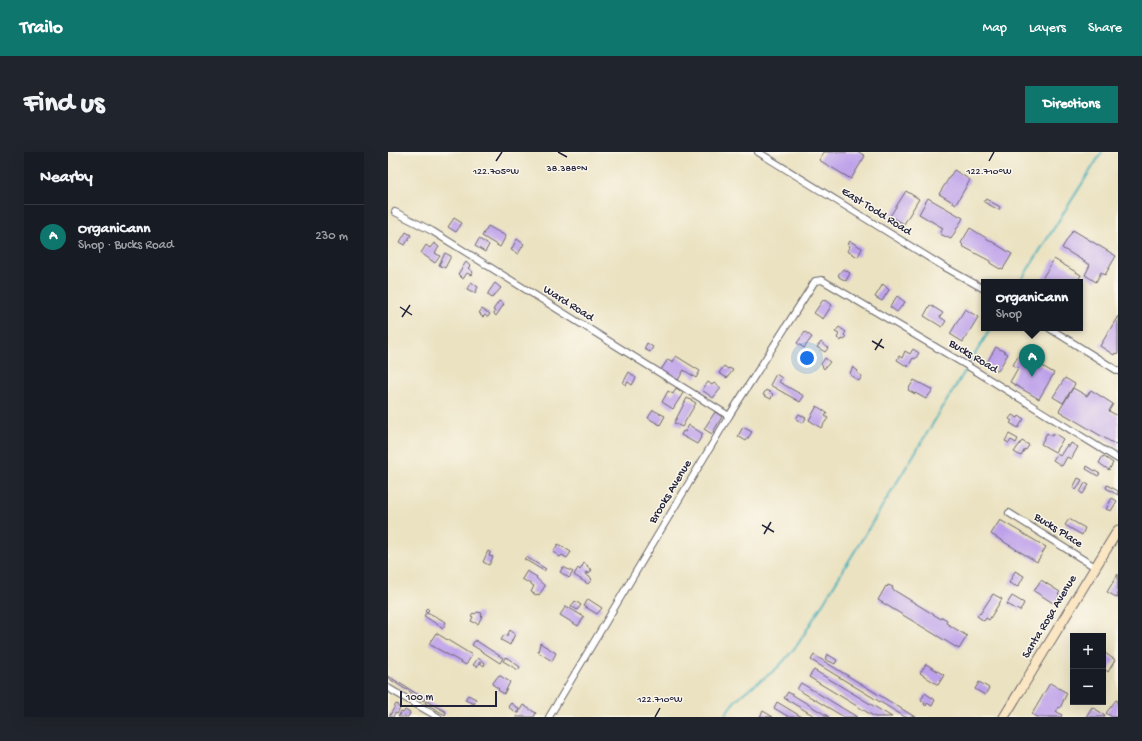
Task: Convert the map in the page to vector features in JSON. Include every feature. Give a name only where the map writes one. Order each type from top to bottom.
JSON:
[{"type":"main road","name":"Santa Rosa Avenue","points":[[1004,717],[1118,530]]},
{"type":"street","name":"East Todd Road","points":[[758,152],[941,265],[981,287]]},
{"type":"street","name":"Ward Road","points":[[395,212],[432,231],[730,416]]},
{"type":"street","name":"Bucks Road","points":[[815,281],[822,280],[966,365],[1118,459]]},
{"type":"street","name":"Brooks Avenue","points":[[549,717],[730,416],[815,281]]},
{"type":"street","points":[[1054,331],[1118,372]]},
{"type":"street","name":"Bucks Place","points":[[1009,513],[1095,567]]},
{"type":"street","points":[[388,688],[438,717]]},
{"type":"building","points":[[824,152],[859,152],[865,156],[851,179],[819,160]]},
{"type":"building","points":[[954,170],[970,180],[956,204],[939,194]]},
{"type":"building","points":[[906,191],[919,199],[904,224],[890,216]]},
{"type":"building","points":[[928,198],[963,218],[951,239],[940,234],[943,228],[919,214]]},
{"type":"building","points":[[986,199],[1000,207],[999,210],[984,202]]},
{"type":"building","points":[[454,218],[462,223],[456,232],[448,227]]},
{"type":"building","points":[[488,226],[506,236],[500,247],[482,236]]},
{"type":"building","points":[[970,228],[1012,254],[1003,269],[1000,269],[990,263],[990,261],[962,246],[963,245],[961,243]]},
{"type":"building","points":[[1073,230],[1116,256],[1105,275],[1101,272],[1096,282],[1085,275],[1090,265],[1062,248]]},
{"type":"building","points":[[406,232],[411,235],[405,245],[400,242]]},
{"type":"building","points":[[479,239],[489,245],[485,252],[475,246]]},
{"type":"building","points":[[517,239],[524,244],[518,254],[511,250]]},
{"type":"building","points":[[850,241],[862,248],[858,257],[847,251],[850,246],[848,244]]},
{"type":"building","points":[[434,243],[439,247],[435,253],[440,256],[435,263],[421,253],[426,245],[430,248]]},
{"type":"building","points":[[445,253],[451,256],[445,268],[439,265]]},
{"type":"building","points":[[1054,259],[1081,275],[1079,279],[1042,279]]},
{"type":"building","points":[[466,262],[470,266],[468,268],[473,272],[471,275],[467,273],[463,279],[458,274]]},
{"type":"building","points":[[843,269],[850,273],[846,281],[838,275]]},
{"type":"building","points":[[471,282],[478,287],[475,293],[467,289]]},
{"type":"building","points":[[495,283],[501,288],[492,298],[488,295],[488,293]]},
{"type":"building","points":[[883,284],[889,290],[882,301],[875,297]]},
{"type":"building","points":[[897,296],[905,302],[897,312],[890,307]]},
{"type":"building","points":[[823,300],[826,300],[832,305],[823,319],[814,313]]},
{"type":"building","points":[[499,301],[504,304],[496,316],[494,314],[495,311],[493,310]]},
{"type":"building","points":[[930,305],[943,313],[940,317],[946,321],[942,327],[924,316]]},
{"type":"building","points":[[482,309],[490,314],[488,317],[485,315],[483,317],[480,315],[481,314],[479,313]]},
{"type":"building","points":[[965,309],[978,317],[963,342],[950,334]]},
{"type":"building","points":[[1118,316],[1118,354],[1115,353],[1114,355],[1100,346]]},
{"type":"building","points":[[839,327],[846,332],[844,335],[846,337],[841,341],[837,338],[839,334],[835,332]]},
{"type":"building","points":[[805,332],[812,337],[804,348],[797,343]]},
{"type":"building","points":[[821,342],[828,348],[825,352],[817,347]]},
{"type":"building","points":[[647,343],[653,347],[650,352],[644,349]]},
{"type":"building","points":[[996,347],[1008,354],[998,371],[986,364]]},
{"type":"building","points":[[913,349],[919,353],[915,359],[913,358],[908,367],[897,360],[899,356],[902,358],[905,351],[910,354]]},
{"type":"building","points":[[1020,353],[1054,373],[1039,399],[1010,382],[1018,368],[1013,365]]},
{"type":"building","points":[[676,356],[700,371],[696,378],[684,370],[678,380],[661,370],[668,359],[673,362]]},
{"type":"building","points":[[825,358],[830,362],[824,369],[821,364]]},
{"type":"building","points":[[724,366],[733,370],[727,378],[719,373]]},
{"type":"building","points":[[853,367],[858,371],[857,373],[862,376],[859,381],[850,375]]},
{"type":"building","points":[[629,372],[636,378],[632,385],[628,382],[626,385],[623,383]]},
{"type":"building","points":[[776,374],[782,378],[779,382],[804,396],[800,402],[770,385]]},
{"type":"building","points":[[1065,378],[1075,384],[1063,403],[1053,397]]},
{"type":"building","points":[[914,380],[933,390],[926,399],[908,390]]},
{"type":"building","points":[[708,382],[712,385],[714,383],[721,388],[713,398],[702,390]]},
{"type":"building","points":[[676,388],[683,393],[673,409],[662,402],[668,391],[673,394]]},
{"type":"building","points":[[1073,388],[1087,396],[1091,390],[1113,404],[1109,411],[1118,416],[1118,446],[1059,411]]},
{"type":"building","points":[[766,390],[773,394],[771,399],[763,395]]},
{"type":"building","points":[[687,398],[696,403],[682,427],[674,423]]},
{"type":"building","points":[[817,406],[827,413],[825,416],[828,418],[821,428],[809,420]]},
{"type":"building","points":[[653,410],[665,416],[660,425],[648,418]]},
{"type":"building","points":[[715,412],[722,417],[712,434],[704,429]]},
{"type":"building","points":[[799,414],[806,418],[803,423],[796,419]]},
{"type":"building","points":[[1012,415],[1018,418],[1019,416],[1024,419],[1018,428],[1010,423],[1012,421],[1009,419]]},
{"type":"building","points":[[689,425],[703,434],[697,444],[681,435],[683,431],[685,432]]},
{"type":"building","points":[[743,427],[752,432],[746,441],[738,436]]},
{"type":"building","points":[[1047,433],[1052,436],[1054,433],[1063,439],[1055,452],[1041,444]]},
{"type":"building","points":[[1009,434],[1018,439],[1016,443],[1011,440],[1009,443],[1005,441]]},
{"type":"building","points":[[1022,441],[1029,445],[1021,456],[1014,452]]},
{"type":"building","points":[[1071,443],[1078,447],[1071,459],[1067,457],[1062,466],[1053,460],[1057,454],[1060,456],[1067,445],[1069,447]]},
{"type":"building","points":[[1103,456],[1113,463],[1109,470],[1099,463]]},
{"type":"building","points":[[1087,466],[1100,474],[1098,476],[1086,469]]},
{"type":"building","points":[[1078,478],[1082,480],[1076,490],[1073,488]]},
{"type":"building","points":[[1085,483],[1089,485],[1083,494],[1080,492]]},
{"type":"building","points":[[1107,485],[1118,491],[1118,495],[1106,488]]},
{"type":"building","points":[[1112,498],[1117,501],[1111,511],[1106,509]]},
{"type":"building","points":[[1069,519],[1085,528],[1082,535],[1065,525]]},
{"type":"building","points":[[1000,520],[1046,547],[1037,562],[991,534]]},
{"type":"building","points":[[558,544],[571,552],[567,558],[562,555],[560,557],[553,552]]},
{"type":"building","points":[[488,551],[490,552],[489,556],[493,557],[489,565],[483,562]]},
{"type":"building","points":[[526,557],[546,569],[544,571],[524,559]]},
{"type":"building","points":[[584,563],[592,570],[589,574],[586,572],[585,574],[592,579],[588,584],[574,575],[578,568],[580,570]]},
{"type":"building","points":[[563,567],[573,572],[569,578],[560,572]]},
{"type":"building","points":[[527,571],[537,577],[536,578],[545,586],[539,595],[531,592],[534,586],[522,579]]},
{"type":"building","points":[[1015,571],[1024,576],[1018,587],[1009,583]]},
{"type":"building","points":[[1118,574],[1118,598],[1107,592]]},
{"type":"building","points":[[1041,580],[1060,592],[1058,594],[1060,595],[1055,602],[1054,601],[1053,603],[1034,591]]},
{"type":"building","points":[[888,585],[893,587],[892,589],[941,619],[942,617],[947,620],[946,623],[967,636],[959,649],[878,600]]},
{"type":"building","points":[[993,594],[1002,599],[989,620],[986,618],[984,621],[977,616],[979,613],[980,614]]},
{"type":"building","points":[[1012,596],[1024,603],[1020,611],[1007,604]]},
{"type":"building","points":[[588,599],[602,608],[597,614],[584,606]]},
{"type":"building","points":[[575,601],[581,605],[577,610],[571,606]]},
{"type":"building","points":[[566,606],[584,617],[578,626],[560,615]]},
{"type":"building","points":[[427,612],[446,622],[443,628],[424,616]]},
{"type":"building","points":[[477,612],[482,613],[478,624],[471,621],[473,617],[471,616],[473,613],[475,614]]},
{"type":"building","points":[[510,630],[515,634],[510,645],[501,640],[504,635],[507,636]]},
{"type":"building","points":[[436,633],[472,655],[466,665],[429,644]]},
{"type":"building","points":[[475,640],[503,658],[500,663],[472,645]]},
{"type":"building","points":[[540,643],[556,653],[552,661],[538,652]]},
{"type":"building","points":[[827,654],[837,660],[835,664],[825,659]]},
{"type":"building","points":[[1106,654],[1115,660],[1108,672],[1106,670]]},
{"type":"building","points":[[814,655],[915,717],[905,717],[811,660]]},
{"type":"building","points":[[506,657],[520,667],[518,670],[503,661]]},
{"type":"building","points":[[478,658],[485,663],[484,666],[480,662],[477,667],[473,665]]},
{"type":"building","points":[[926,664],[944,675],[938,685],[920,673]]},
{"type":"building","points":[[814,670],[892,717],[875,717],[809,677]]},
{"type":"building","points":[[499,675],[510,682],[504,694],[492,684]]},
{"type":"building","points":[[388,676],[425,699],[424,701],[388,678]]},
{"type":"building","points":[[979,682],[989,688],[985,695],[975,689]]},
{"type":"building","points":[[801,683],[857,717],[844,717],[797,689]]},
{"type":"building","points":[[1050,683],[1067,693],[1060,708],[1059,707],[1056,711],[1062,715],[1061,717],[1036,717],[1032,714]]},
{"type":"building","points":[[788,692],[829,717],[816,717],[784,698]]},
{"type":"building","points":[[925,693],[935,700],[932,706],[927,703],[926,706],[924,704],[925,702],[921,700]]},
{"type":"building","points":[[468,695],[476,699],[474,704],[465,700]]},
{"type":"building","points":[[1116,700],[1118,701],[1118,717],[1112,717],[1106,713]]},
{"type":"building","points":[[426,701],[446,712],[445,715],[425,703]]},
{"type":"building","points":[[777,702],[802,717],[789,717],[774,708]]},
{"type":"building","points":[[511,703],[519,709],[517,713],[508,707]]},
{"type":"building","points":[[396,704],[399,705],[398,707],[400,709],[393,717],[389,717]]},
{"type":"building","points":[[523,705],[536,713],[534,717],[516,717]]},
{"type":"building","points":[[1092,707],[1105,715],[1104,717],[1086,717]]},
{"type":"building","points":[[405,710],[410,713],[408,717],[398,717],[401,712],[403,713]]},
{"type":"building","points":[[763,711],[773,717],[760,717]]},
{"type":"waterway","points":[[1022,279],[1102,152]]},
{"type":"waterway","points":[[970,362],[989,331]]},
{"type":"waterway","points":[[724,717],[729,708],[741,695],[776,669],[798,644],[965,371]]},
{"type":"place","name":"OrganiCann","points":[[1032,377]]}]
